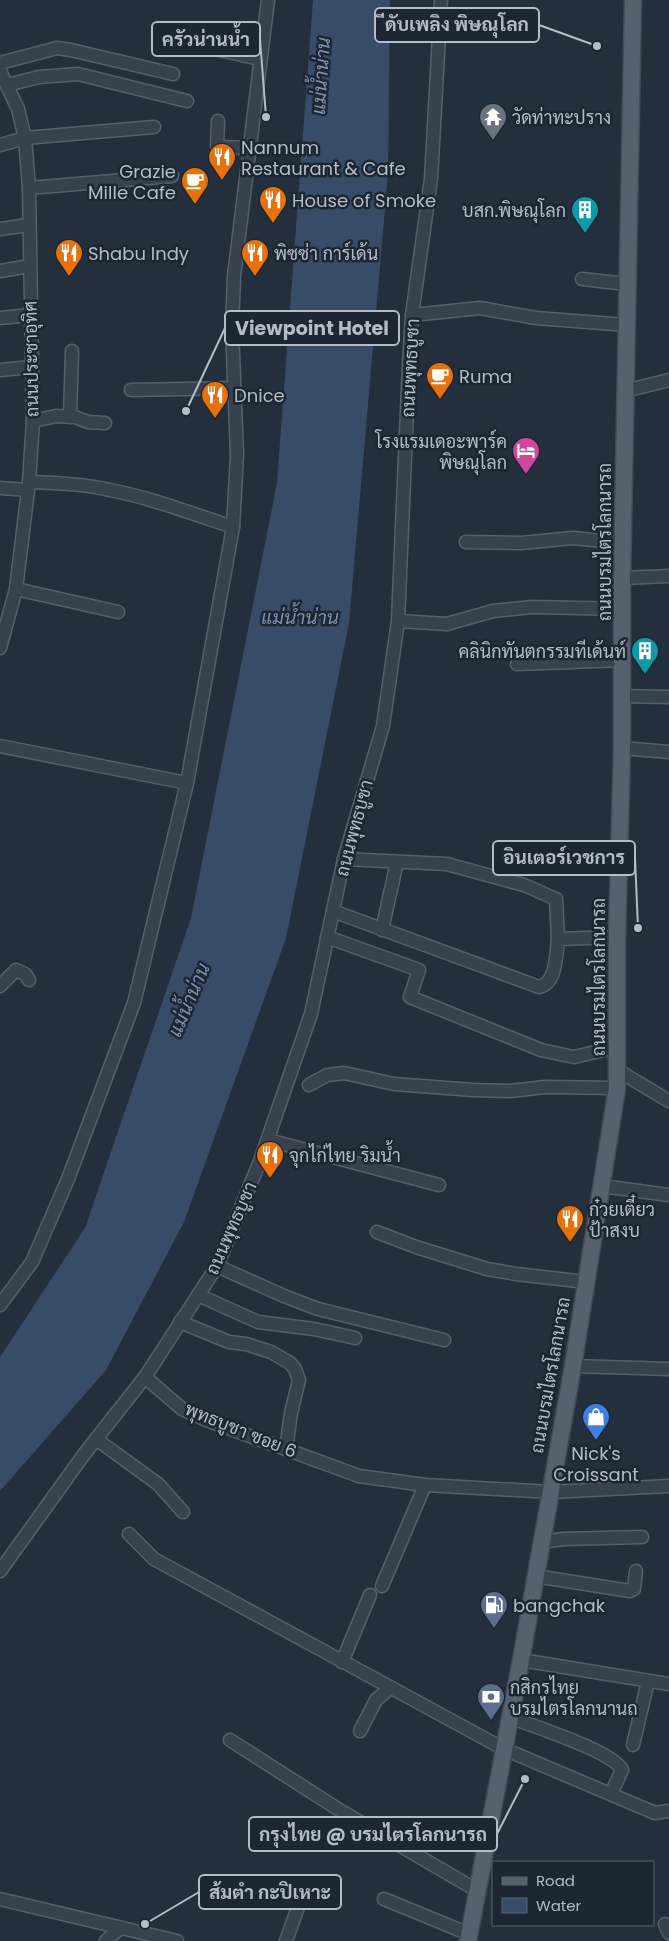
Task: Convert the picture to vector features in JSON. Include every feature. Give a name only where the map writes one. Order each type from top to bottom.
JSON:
[{"type":"main road","name":"ถนนบรมไตรโลกนารถ","points":[[468,1938],[521,1660],[573,1366],[617,1088],[617,937],[623,660],[622,578],[633,0]]},
{"type":"street","points":[[0,1305],[32,1262],[68,1179],[134,1003],[187,783],[233,527],[237,455],[232,327],[234,276],[268,0]]},
{"type":"street","name":"ถนนพุทธบูชา","points":[[0,1571],[96,1439],[145,1377],[217,1266],[268,1140],[311,1014],[344,859],[383,726],[398,621],[412,315],[431,179],[442,0]]},
{"type":"street","points":[[201,46],[260,59]]},
{"type":"street","points":[[0,63],[57,48],[173,74]]},
{"type":"street","name":"ถนนประชาอุทิศ","points":[[0,71],[18,109],[25,138],[29,188],[28,225],[33,421],[29,486],[16,588],[0,648]]},
{"type":"street","points":[[7,85],[39,77],[78,74],[187,101]]},
{"type":"street","points":[[218,121],[217,147],[250,148]]},
{"type":"street","points":[[0,146],[25,138],[154,127]]},
{"type":"street","points":[[29,188],[172,176]]},
{"type":"street","points":[[0,229],[28,225]]},
{"type":"street","points":[[0,271],[29,266]]},
{"type":"street","points":[[582,279],[627,284]]},
{"type":"street","points":[[412,315],[480,308],[536,318],[626,325]]},
{"type":"street","points":[[0,318],[30,315]]},
{"type":"street","points":[[70,417],[72,351]]},
{"type":"street","points":[[0,370],[32,367]]},
{"type":"street","points":[[625,391],[669,380]]},
{"type":"street","points":[[131,390],[234,388]]},
{"type":"street","points":[[33,421],[56,416],[70,417],[88,422],[105,422]]},
{"type":"street","points":[[0,488],[74,484],[111,490],[166,505],[233,527]]},
{"type":"street","points":[[466,542],[521,543],[573,538],[623,543]]},
{"type":"street","points":[[622,578],[669,576]]},
{"type":"street","points":[[16,588],[118,612]]},
{"type":"street","points":[[398,621],[447,624],[493,611],[532,607],[623,608]]},
{"type":"street","points":[[517,664],[623,660]]},
{"type":"street","points":[[622,696],[669,697]]},
{"type":"street","points":[[0,746],[187,783]]},
{"type":"street","points":[[622,748],[669,752]]},
{"type":"street","points":[[333,911],[539,987],[546,985],[551,980],[558,939],[556,899],[524,885],[447,864],[344,859]]},
{"type":"street","points":[[382,930],[397,862]]},
{"type":"street","points":[[327,937],[419,970],[410,997],[541,1050],[574,1057],[617,1048]]},
{"type":"street","points":[[558,939],[617,937]]},
{"type":"street","points":[[0,986],[16,970],[25,974],[29,980]]},
{"type":"street","points":[[617,1070],[669,1101]]},
{"type":"street","points":[[309,1085],[327,1075],[344,1073],[394,1084],[472,1090],[510,1091],[545,1087],[617,1088]]},
{"type":"street","points":[[268,1140],[439,1185]]},
{"type":"street","points":[[602,1186],[669,1196]]},
{"type":"street","points":[[377,1232],[416,1247],[493,1271],[586,1282]]},
{"type":"street","points":[[217,1266],[318,1309],[444,1340]]},
{"type":"street","points":[[198,1295],[258,1322],[314,1329],[355,1338]]},
{"type":"street","points":[[180,1322],[229,1342],[246,1344],[271,1352],[290,1363],[296,1369],[298,1385],[291,1413],[286,1448]]},
{"type":"street","points":[[573,1366],[669,1368]]},
{"type":"street","name":"พุทธบูชา ซอย 6","points":[[145,1377],[182,1409],[206,1420],[359,1476],[425,1485],[550,1492],[669,1486]]},
{"type":"street","points":[[96,1439],[158,1484],[183,1512]]},
{"type":"street","points":[[382,1586],[425,1485]]},
{"type":"street","points":[[128,1534],[154,1559],[504,1749],[656,1813],[669,1811]]},
{"type":"street","points":[[542,1542],[563,1539],[642,1537]]},
{"type":"street","points":[[536,1576],[630,1592],[634,1589],[636,1571]]},
{"type":"street","points":[[342,1662],[370,1595]]},
{"type":"street","points":[[521,1660],[669,1684]]},
{"type":"street","points":[[633,1745],[648,1681]]},
{"type":"street","points":[[360,1731],[376,1700],[390,1688]]},
{"type":"street","points":[[510,1717],[590,1748],[618,1764],[622,1770],[611,1794]]},
{"type":"street","points":[[230,1740],[341,1811],[478,1891]]},
{"type":"street","points":[[0,1899],[177,1941]]},
{"type":"street","points":[[286,1941],[301,1899]]},
{"type":"street","points":[[384,1899],[468,1938]]},
{"type":"street","points":[[106,1941],[120,1928]]},
{"type":"water","name":"แม่น้ำน่าน","points":[[313,0],[390,0],[388,174],[349,623],[286,938],[184,1222],[106,1370],[0,1491],[0,1357],[85,1228],[191,918],[277,483]]},
{"type":"place","name":"ีดับเพลิง พิษณุโลก","points":[[597,46]]},
{"type":"place","name":"ครัวน่านน้ำ","points":[[266,117]]},
{"type":"place","name":"วัดท่าทะปราง","points":[[493,141]]},
{"type":"place","name":"Nannum Restaurant & Cafe","points":[[222,181]]},
{"type":"place","name":"Grazie Mille Cafe","points":[[195,205]]},
{"type":"place","name":"House of Smoke","points":[[273,224]]},
{"type":"place","name":"บสก.พิษณุโลก","points":[[585,234]]},
{"type":"place","name":"Shabu Indy","points":[[69,277]]},
{"type":"place","name":"พิซซ่า การ์เด้น","points":[[255,277]]},
{"type":"place","name":"Ruma","points":[[440,400]]},
{"type":"place","name":"Viewpoint Hotel","points":[[186,411]]},
{"type":"place","name":"Dnice","points":[[215,419]]},
{"type":"place","name":"โรงแรมเดอะพาร์ค พิษณุโลก","points":[[526,475]]},
{"type":"place","name":"คลินิกทันตกรรมทีเด้นท์","points":[[645,675]]},
{"type":"place","name":"อินเตอร์เวชการ","points":[[638,928]]},
{"type":"place","name":"จุกไก่ไทย ริมน้ำ","points":[[270,1179]]},
{"type":"place","name":"ก๋วยเตี๋ยว ป้าสงบ","points":[[570,1243]]},
{"type":"place","name":"Nick's Croissant","points":[[596,1441]]},
{"type":"place","name":"bangchak","points":[[494,1629]]},
{"type":"place","name":"กสิกรไทย บรมไตรโลกนานถ","points":[[491,1721]]},
{"type":"place","name":"กรุงไทย @ บรมไตรโลกนารถ","points":[[525,1779]]},
{"type":"place","name":"ส้มตำ กะปิเหาะ","points":[[145,1924]]}]
